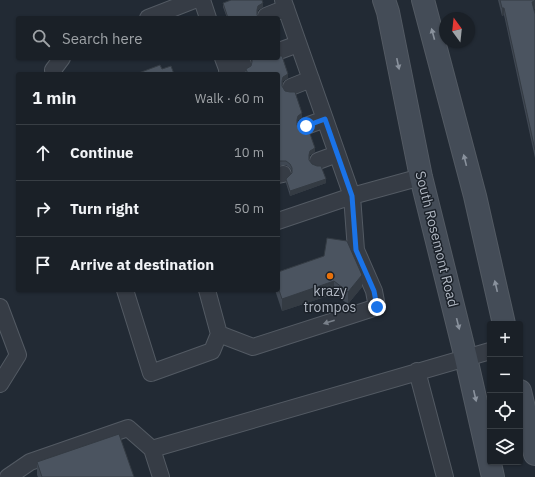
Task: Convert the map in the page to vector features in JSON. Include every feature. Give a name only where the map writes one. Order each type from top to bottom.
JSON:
[{"type":"main road","name":"South Rosemont Road","points":[[384,0],[388,12],[422,177],[493,477]]},
{"type":"main road","points":[[423,0],[475,196],[503,321]]},
{"type":"main road","points":[[520,393],[535,454]]},
{"type":"lane","points":[[153,16],[194,0]]},
{"type":"lane","points":[[202,0],[207,16]]},
{"type":"lane","points":[[219,334],[253,347],[377,307],[374,291],[356,250],[352,196],[284,4],[266,16]]},
{"type":"lane","points":[[280,50],[298,44]]},
{"type":"lane","points":[[54,72],[53,70],[60,60]]},
{"type":"lane","points":[[226,67],[243,64]]},
{"type":"lane","points":[[291,87],[310,79]]},
{"type":"lane","points":[[306,126],[325,119]]},
{"type":"lane","points":[[318,162],[337,154]]},
{"type":"lane","points":[[280,218],[422,177]]},
{"type":"lane","points":[[125,292],[151,373],[212,351],[219,334],[208,292]]},
{"type":"lane","points":[[0,307],[18,355],[0,384]]},
{"type":"lane","points":[[152,449],[487,352]]},
{"type":"lane","points":[[417,371],[445,477]]},
{"type":"lane","points":[[8,477],[30,462],[128,428],[152,449],[161,477]]},
{"type":"building","points":[[231,0],[262,0],[263,3],[258,6],[258,16],[227,16],[223,3]]},
{"type":"building","points":[[500,0],[535,1],[532,2],[535,14],[535,150],[504,8],[502,8]]},
{"type":"building","points":[[280,56],[282,56],[288,74],[283,77],[282,86],[285,91],[295,92],[302,113],[298,116],[297,125],[304,131],[309,131],[315,148],[310,151],[309,160],[312,164],[321,166],[326,179],[290,191],[286,179],[292,173],[292,168],[286,161],[280,161],[280,72],[247,72],[246,69],[251,66],[252,60],[280,60]]},
{"type":"building","points":[[160,65],[162,69],[171,66],[173,72],[141,72]]},
{"type":"building","points":[[327,238],[347,241],[362,275],[348,292],[334,281],[282,299],[280,292],[280,271],[324,256]]},
{"type":"building","points":[[119,434],[134,477],[42,477],[37,462]]},
{"type":"place","name":"krazy trompos","points":[[330,276]]},
{"type":"route","points":[[306,126],[325,119],[352,196],[356,250],[374,291],[377,307]]}]
